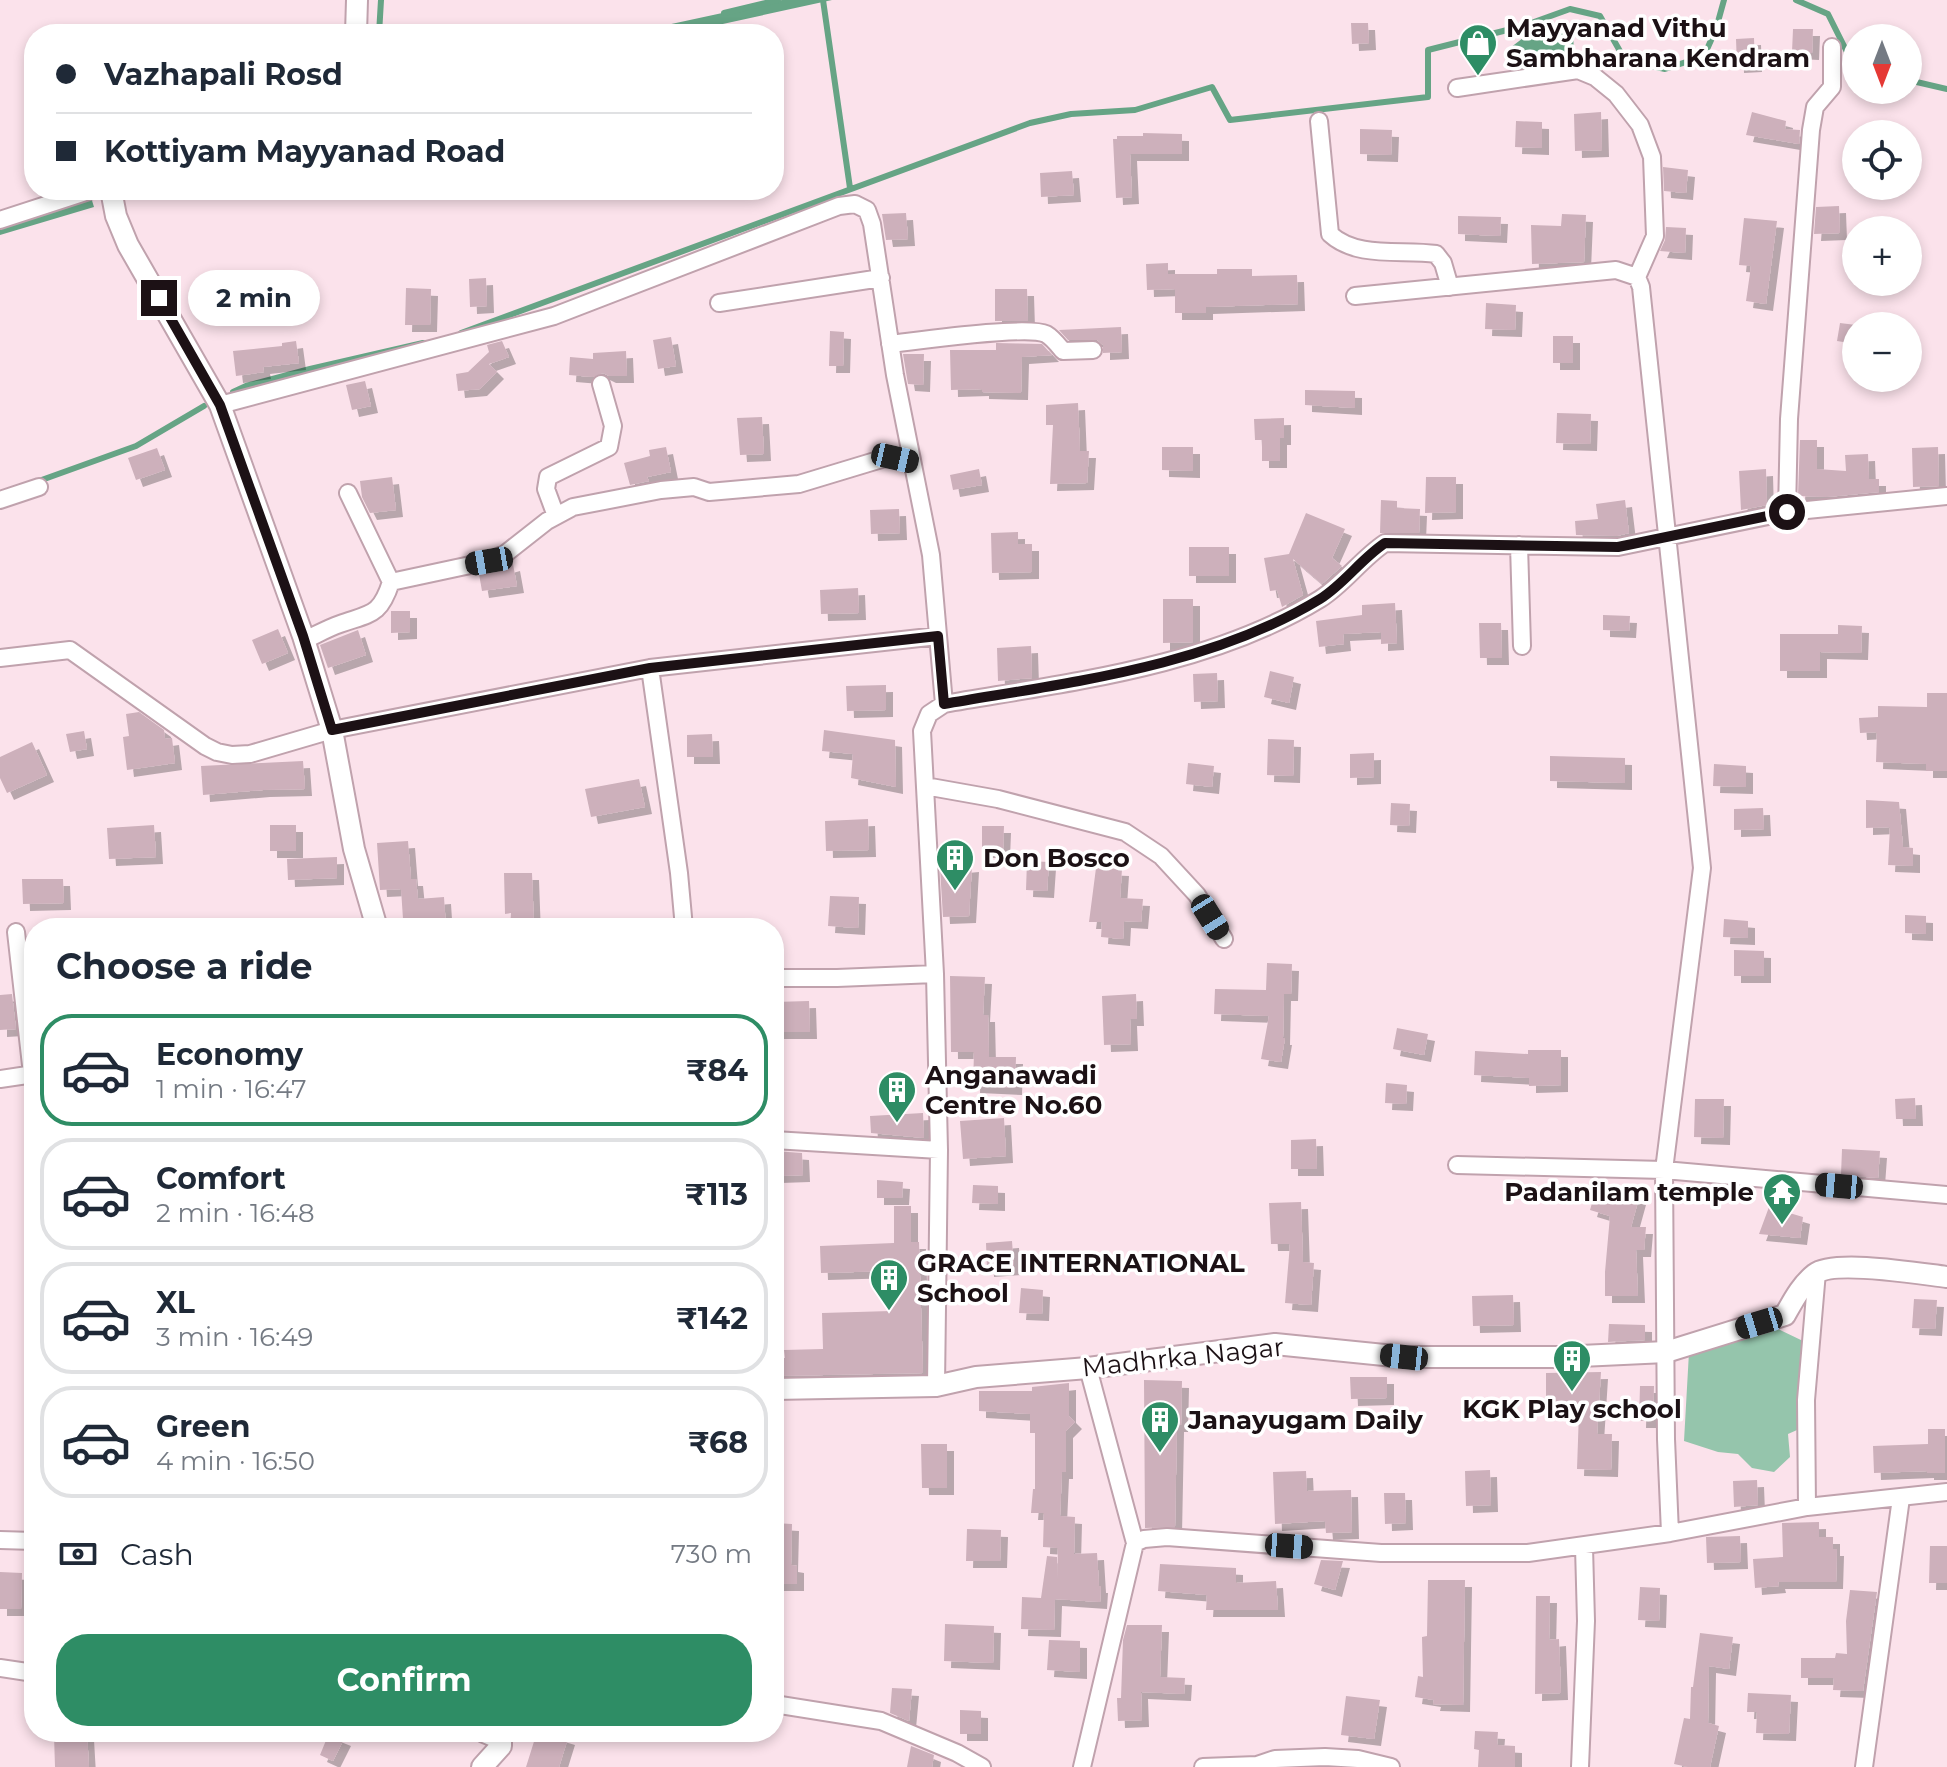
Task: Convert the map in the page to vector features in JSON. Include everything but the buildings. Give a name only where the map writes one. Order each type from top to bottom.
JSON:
[{"type":"street","points":[[356,24],[357,0]]},
{"type":"street","points":[[1787,512],[1789,419],[1811,130],[1815,107],[1832,87],[1832,47]]},
{"type":"street","points":[[1457,88],[1578,70],[1595,77],[1616,94],[1640,125],[1652,157],[1655,236],[1637,277],[1642,296],[1702,868],[1664,1170],[1666,1439],[1670,1533]]},
{"type":"street","points":[[1319,121],[1330,234],[1342,245],[1374,251],[1436,254],[1443,263],[1450,287]]},
{"type":"street","points":[[0,220],[61,200]]},
{"type":"street","points":[[113,200],[128,245],[220,405],[305,640],[332,730],[354,849],[374,918]]},
{"type":"street","points":[[220,405],[554,316],[839,206],[855,204],[867,210],[931,555],[944,704]]},
{"type":"street","points":[[1355,296],[1616,270],[1637,277]]},
{"type":"street","points":[[719,303],[881,278]]},
{"type":"street","points":[[890,344],[975,334],[1038,332],[1053,339],[1063,351],[1093,350]]},
{"type":"street","points":[[556,516],[546,489],[548,477],[609,447],[613,426],[601,384]]},
{"type":"street","points":[[391,582],[489,561],[505,554],[573,507],[661,490],[694,487],[709,492],[790,485],[885,458],[912,462]]},
{"type":"street","points":[[0,500],[39,487]]},
{"type":"street","points":[[305,640],[340,624],[361,619],[384,604],[391,582],[348,493]]},
{"type":"street","points":[[936,1386],[939,1150],[935,974],[922,731],[929,714],[944,704],[1108,676],[1247,637],[1323,597],[1385,543],[1618,547],[1787,512],[1947,496]]},
{"type":"street","points":[[1519,545],[1522,646]]},
{"type":"street","points":[[0,658],[70,650],[217,752],[232,755],[250,754],[332,730],[650,668],[938,636]]},
{"type":"street","points":[[650,668],[683,918]]},
{"type":"street","points":[[925,786],[998,799],[1125,832],[1161,856],[1197,895],[1224,939]]},
{"type":"street","points":[[16,932],[24,999]]},
{"type":"street","points":[[784,978],[935,974]]},
{"type":"street","points":[[0,1079],[24,1075]]},
{"type":"street","points":[[784,1141],[939,1150]]},
{"type":"street","points":[[1457,1165],[1664,1170],[1947,1195]]},
{"type":"street","points":[[1807,1507],[1806,1400],[1817,1272],[1853,1267],[1947,1277]]},
{"type":"street","name":"Madhrka Nagar","points":[[784,1389],[936,1386],[976,1377],[1088,1368],[1275,1344],[1404,1357],[1559,1357],[1666,1352],[1785,1315],[1799,1291],[1817,1272]]},
{"type":"street","points":[[1082,1767],[1135,1543],[1088,1368]]},
{"type":"street","points":[[1135,1543],[1167,1537],[1381,1553],[1528,1553],[1670,1533],[1807,1507],[1947,1492]]},
{"type":"street","points":[[1864,1767],[1901,1498]]},
{"type":"street","points":[[0,1540],[24,1541]]},
{"type":"street","points":[[1580,1767],[1586,1621],[1584,1547]]},
{"type":"street","points":[[0,1668],[24,1672]]},
{"type":"street","points":[[784,1706],[881,1721],[982,1767]]},
{"type":"street","points":[[482,1767],[501,1746],[501,1742]]},
{"type":"street","points":[[1203,1767],[1257,1765],[1275,1759],[1325,1757],[1358,1759],[1391,1767]]},
{"type":"shaded area","points":[[782,0],[832,0],[723,24],[671,24]]},
{"type":"shaded area","points":[[1535,29],[1573,35],[1575,68],[1514,77],[1506,51]]},
{"type":"shaded area","points":[[72,200],[92,200],[94,207],[0,235],[0,224]]},
{"type":"shaded area","points":[[1774,1327],[1803,1341],[1797,1430],[1788,1434],[1790,1457],[1774,1472],[1752,1468],[1738,1454],[1718,1452],[1684,1441],[1689,1352]]},
{"type":"waterway","points":[[380,24],[381,0]]},
{"type":"waterway","points":[[724,13],[778,0]]},
{"type":"waterway","points":[[823,0],[850,188]]},
{"type":"waterway","points":[[461,333],[1030,123],[1071,114],[1135,110],[1212,87],[1230,120],[1428,97],[1428,50],[1523,26],[1570,9],[1600,16],[1625,60],[1665,69],[1704,56],[1724,0]]},
{"type":"waterway","points":[[1796,0],[1828,14],[1842,42]]},
{"type":"waterway","points":[[1922,83],[1947,89]]},
{"type":"waterway","points":[[233,392],[310,369],[423,343]]},
{"type":"waterway","points":[[36,482],[136,446],[204,406]]},
{"type":"place","name":"Mayyanad Vithu Sambharana Kendram","points":[[1478,77]]},
{"type":"place","name":"Don Bosco","points":[[955,892]]},
{"type":"place","name":"Anganawadi Centre No.60","points":[[897,1124]]},
{"type":"place","name":"Padanilam temple","points":[[1782,1226]]},
{"type":"place","name":"GRACE INTERNATIONAL School","points":[[889,1312]]},
{"type":"place","name":"KGK Play school","points":[[1572,1393]]},
{"type":"place","name":"Janayugam Daily","points":[[1160,1454]]},
{"type":"route","points":[[159,298],[220,405],[303,636],[332,730],[650,668],[938,636],[944,704],[1108,676],[1247,637],[1323,597],[1385,543],[1618,547],[1787,512]]}]
